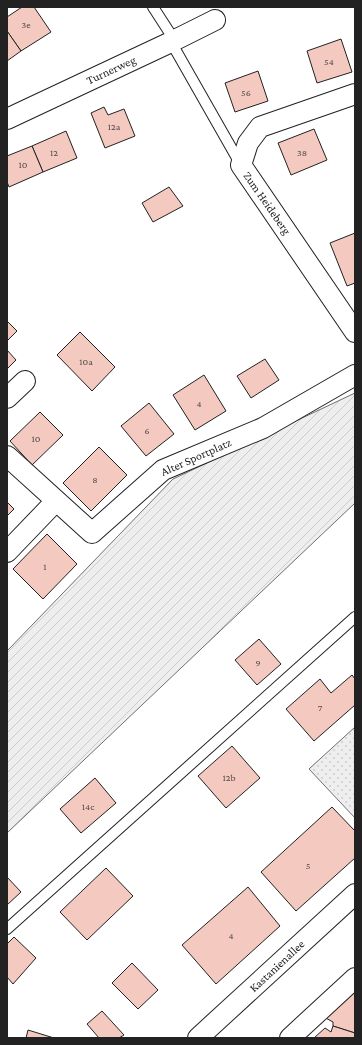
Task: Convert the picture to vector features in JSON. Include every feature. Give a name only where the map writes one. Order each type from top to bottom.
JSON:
[{"type":"street","name":"Turnerweg","points":[[7,118],[215,20]]},
{"type":"street","name":"Zum Heideberg","points":[[352,322],[240,165],[248,143],[260,127],[355,94]]},
{"type":"street","name":"Alter Sportplatz","points":[[7,456],[92,533],[163,470],[263,428],[355,375]]},
{"type":"street","points":[[7,398],[25,381]]},
{"type":"street","points":[[7,552],[56,501]]},
{"type":"street","name":"Kastanienallee","points":[[198,1038],[355,894]]},
{"type":"street","points":[[290,1038],[355,978]]},
{"type":"lane","points":[[153,7],[240,165]]},
{"type":"lane","points":[[7,929],[355,617]]},
{"type":"shaded area","points":[[355,393],[355,503],[7,833],[7,651],[173,479]]},
{"type":"shaded area","points":[[355,727],[355,818],[309,769]]},
{"type":"building","points":[[22,7],[34,7],[51,32],[21,51],[7,31],[7,17]]},
{"type":"building","points":[[7,31],[21,51],[7,61]]},
{"type":"building","points":[[341,39],[352,72],[317,83],[307,51]]},
{"type":"building","points":[[258,71],[268,101],[235,112],[225,83]]},
{"type":"building","points":[[104,107],[108,115],[124,109],[135,136],[105,148],[91,113]]},
{"type":"building","points":[[314,129],[327,160],[291,175],[278,143]]},
{"type":"building","points":[[66,131],[77,158],[43,172],[32,146]]},
{"type":"building","points":[[32,146],[43,172],[9,187],[7,182],[7,156]]},
{"type":"building","points":[[169,187],[183,206],[153,222],[142,203]]},
{"type":"building","points":[[355,233],[355,283],[347,286],[330,243]]},
{"type":"building","points":[[7,321],[17,331],[7,341]]},
{"type":"building","points":[[80,332],[115,367],[92,391],[57,355]]},
{"type":"building","points":[[7,350],[16,360],[7,369]]},
{"type":"building","points":[[265,359],[279,380],[251,398],[237,376]]},
{"type":"building","points":[[204,375],[226,411],[195,430],[173,395]]},
{"type":"building","points":[[149,403],[174,434],[146,456],[121,426]]},
{"type":"building","points":[[40,412],[63,435],[32,465],[10,441]]},
{"type":"building","points":[[99,447],[127,475],[91,511],[63,483]]},
{"type":"building","points":[[7,502],[14,509],[7,516]]},
{"type":"building","points":[[47,534],[77,564],[43,599],[13,569]]},
{"type":"building","points":[[259,639],[281,664],[257,685],[235,660]]},
{"type":"building","points":[[352,675],[355,679],[355,705],[314,741],[286,709],[320,679],[331,693]]},
{"type":"building","points":[[232,746],[260,778],[226,808],[198,776]]},
{"type":"building","points":[[95,778],[116,803],[81,833],[60,809]]},
{"type":"building","points":[[332,807],[355,831],[355,858],[296,911],[261,872]]},
{"type":"building","points":[[106,868],[133,896],[87,940],[60,912]]},
{"type":"building","points":[[7,877],[21,892],[7,905]]},
{"type":"building","points":[[248,887],[280,926],[216,984],[182,945]]},
{"type":"building","points":[[14,937],[36,958],[13,984],[7,977],[7,944]]},
{"type":"building","points":[[132,963],[158,990],[138,1009],[112,983]]},
{"type":"building","points":[[355,985],[355,1033],[333,1026],[333,1022],[322,1016]]},
{"type":"building","points":[[102,1011],[124,1035],[119,1038],[99,1038],[87,1024]]},
{"type":"building","points":[[333,1026],[355,1033],[355,1038],[314,1038],[325,1028],[331,1032]]},
{"type":"building","points":[[28,1030],[54,1038],[26,1038]]}]
